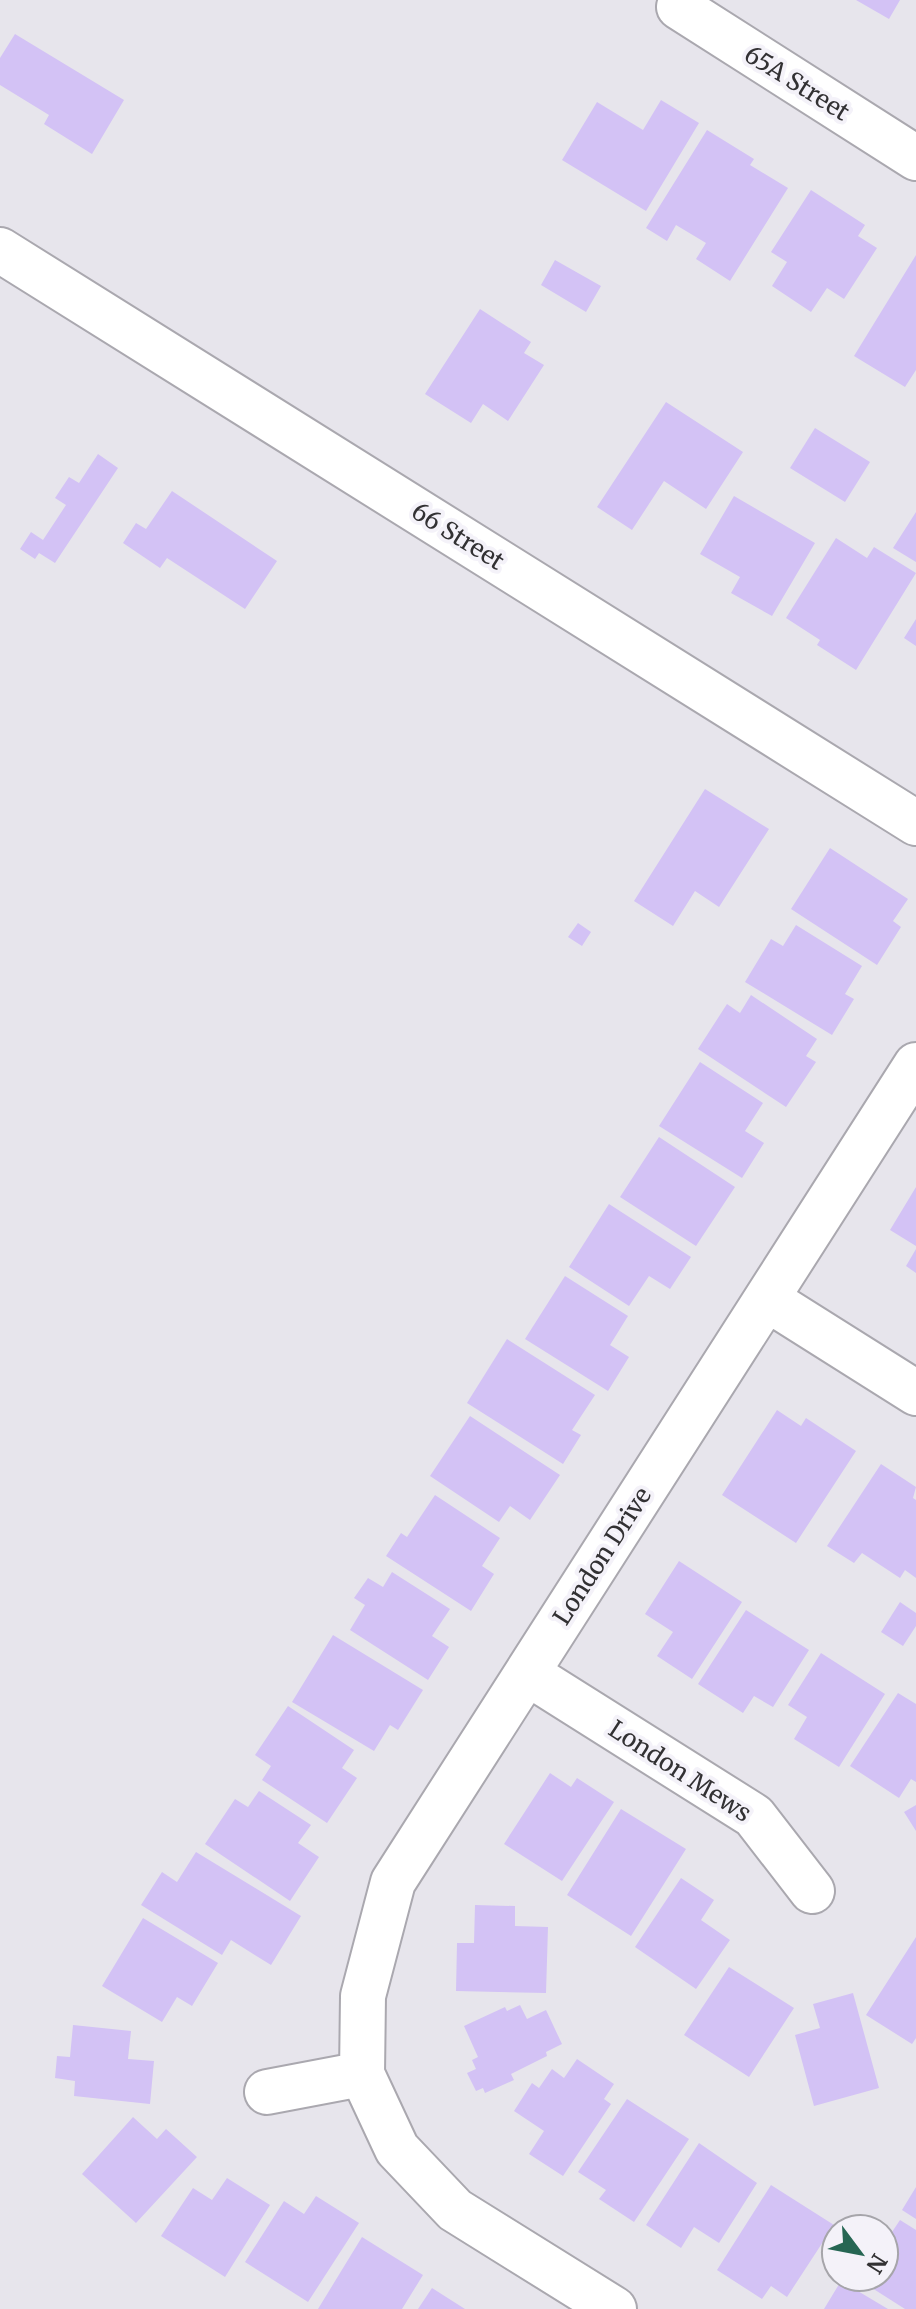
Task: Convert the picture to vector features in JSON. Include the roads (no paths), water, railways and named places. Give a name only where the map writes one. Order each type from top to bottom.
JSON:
[{"type":"street","name":"65A Street","points":[[679,7],[916,158]]},
{"type":"street","name":"66 Street","points":[[0,250],[916,823]]},
{"type":"street","name":"London Drive","points":[[614,2309],[455,2210],[397,2149],[362,2074],[363,1996],[393,1882],[916,1065]]},
{"type":"street","points":[[767,1299],[916,1393]]},
{"type":"street","name":"London Mews","points":[[527,1673],[754,1816],[812,1891]]},
{"type":"street","points":[[267,2092],[362,2074]]}]
